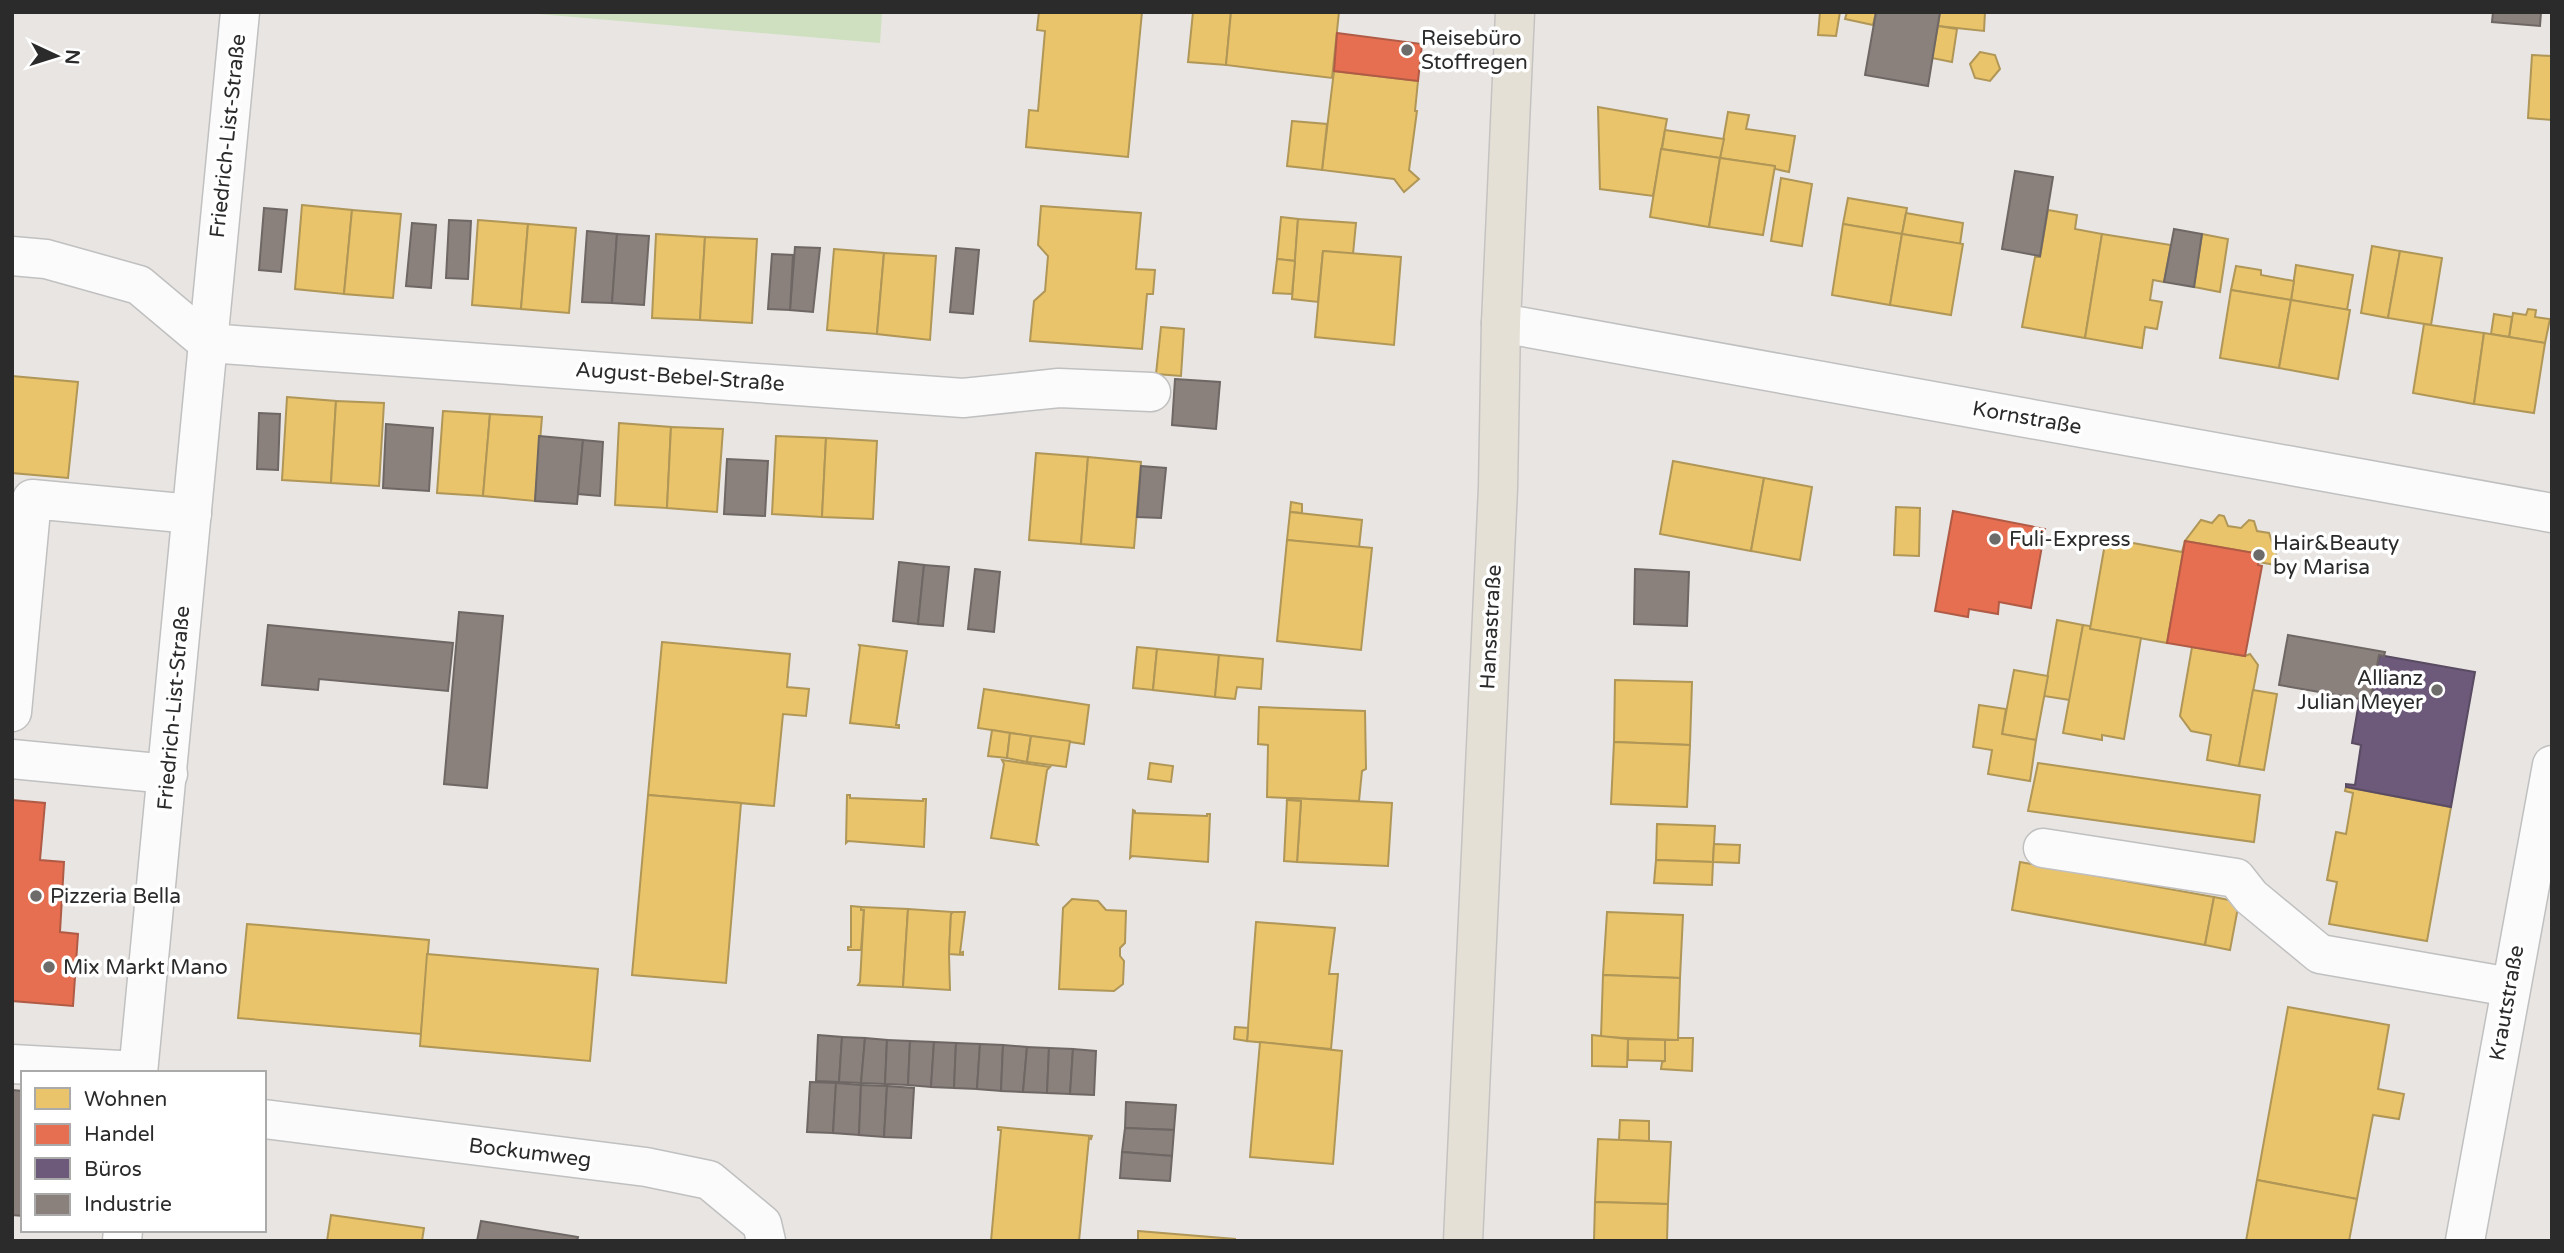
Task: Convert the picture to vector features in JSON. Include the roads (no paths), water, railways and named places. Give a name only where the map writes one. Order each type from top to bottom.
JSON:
[{"type":"main road","name":"Hansastraße","points":[[1463,1241],[1497,502],[1501,323],[1515,12]]},
{"type":"street","name":"Friedrich-List-Straße","points":[[138,1071],[240,12]]},
{"type":"street","points":[[12,256],[46,259],[139,285],[208,343]]},
{"type":"street","name":"Kornstraße","points":[[1501,323],[2552,513]]},
{"type":"street","name":"August-Bebel-Straße","points":[[208,343],[962,398],[1059,388],[1151,392]]},
{"type":"street","points":[[12,712],[32,499],[192,514]]},
{"type":"street","points":[[12,759],[168,774]]},
{"type":"street","name":"Krautstraße","points":[[2465,1241],[2552,765]]},
{"type":"street","points":[[2043,848],[2236,878],[2251,897],[2320,954],[2510,987]]},
{"type":"street","points":[[12,1064],[122,1071]]},
{"type":"street","name":"Bockumweg","points":[[266,1119],[646,1167],[709,1180],[762,1224],[766,1241]]},
{"type":"place","name":"Reisebüro Stoffregen","points":[[1407,50]]},
{"type":"place","name":"Fuli-Express","points":[[1995,539]]},
{"type":"place","name":"Hair&Beauty by Marisa","points":[[2259,555]]},
{"type":"place","name":"Allianz Julian Meyer","points":[[2437,690]]},
{"type":"place","name":"Pizzeria Bella","points":[[36,896]]},
{"type":"place","name":"Mix Markt Mano","points":[[49,967]]}]
